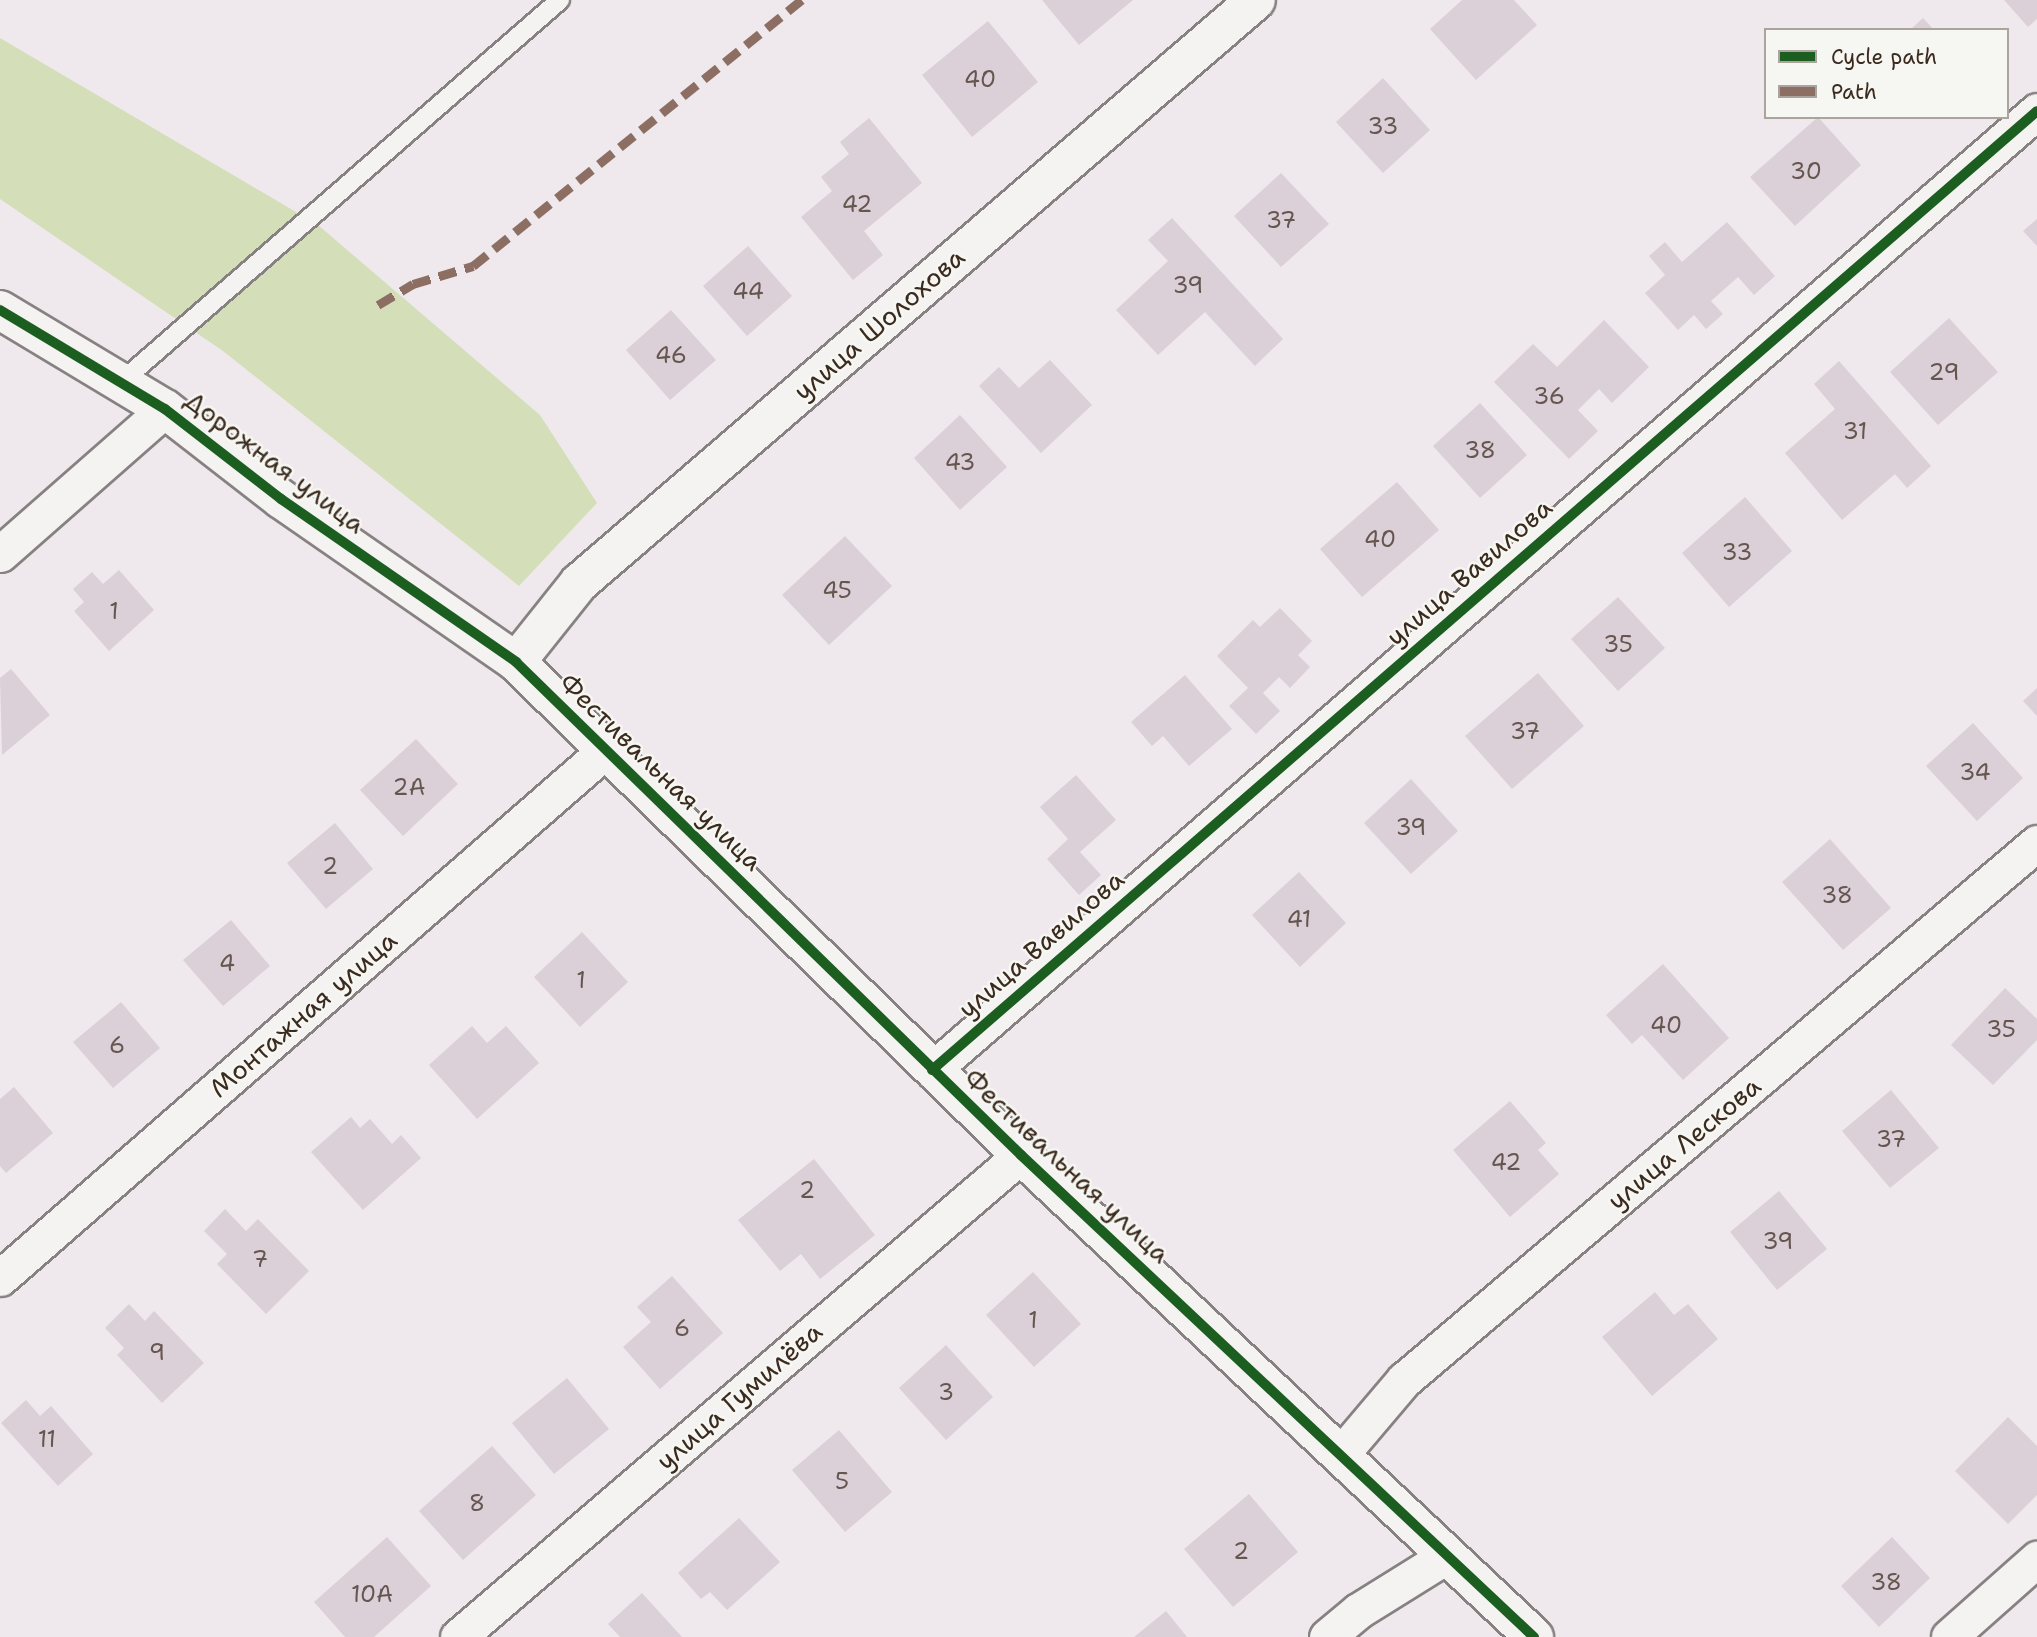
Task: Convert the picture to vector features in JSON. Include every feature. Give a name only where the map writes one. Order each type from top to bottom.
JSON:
[{"type":"street","name":"улица Шолохова","points":[[516,662],[579,583],[1256,0]]},
{"type":"street","name":"улица Вавилова","points":[[932,1070],[2037,111]]},
{"type":"street","name":"Дорожная улица","points":[[0,310],[165,409],[281,499],[516,662]]},
{"type":"street","points":[[0,554],[165,409]]},
{"type":"street","name":"Фестивальная улица","points":[[516,662],[932,1070],[1342,1453],[1534,1637]]},
{"type":"street","name":"Монтажная улица","points":[[0,1278],[606,750]]},
{"type":"street","name":"улица Лескова","points":[[1342,1453],[1404,1380],[2037,843]]},
{"type":"street","name":"улица Гумилёва","points":[[458,1637],[1021,1155]]},
{"type":"street","points":[[1327,1637],[1358,1611],[1448,1555]]},
{"type":"street","points":[[1948,1637],[2037,1559]]},
{"type":"lane","points":[[121,382],[560,0]]},
{"type":"green space","points":[[0,38],[318,225],[540,415],[597,503],[519,586],[223,351],[0,199]]},
{"type":"building","points":[[1042,0],[1133,0],[1079,45]]},
{"type":"building","points":[[1462,0],[1514,0],[1537,25],[1476,80],[1430,29]]},
{"type":"building","points":[[2004,0],[2037,0],[2037,19],[2028,27]]},
{"type":"building","points":[[1923,18],[1932,28],[1912,28]]},
{"type":"building","points":[[988,21],[1038,82],[972,137],[922,75]]},
{"type":"building","points":[[1383,78],[1430,130],[1383,173],[1336,122]]},
{"type":"building","points":[[869,118],[922,183],[864,231],[883,255],[853,280],[801,217],[832,191],[821,177],[849,154],[840,142]]},
{"type":"building","points":[[1816,119],[1820,119],[1861,165],[1795,226],[1750,177]]},
{"type":"building","points":[[1281,173],[1329,224],[1281,267],[1234,216]]},
{"type":"building","points":[[1172,218],[1283,339],[1255,366],[1205,312],[1158,355],[1116,310],[1168,261],[1148,240]]},
{"type":"building","points":[[2037,219],[2037,246],[2023,231]]},
{"type":"building","points":[[1727,222],[1775,276],[1754,295],[1738,277],[1711,301],[1723,314],[1706,329],[1694,315],[1678,330],[1645,293],[1665,275],[1649,256],[1665,242],[1682,262]]},
{"type":"building","points":[[748,246],[792,296],[747,336],[703,286]]},
{"type":"building","points":[[671,310],[716,360],[670,400],[626,350]]},
{"type":"building","points":[[1949,318],[1998,372],[1938,425],[1890,372]]},
{"type":"building","points":[[1604,320],[1649,367],[1612,403],[1599,389],[1578,410],[1598,431],[1569,459],[1494,382],[1533,344],[1557,367]]},
{"type":"building","points":[[1050,360],[1092,405],[1041,453],[979,386],[999,367],[1019,388]]},
{"type":"building","points":[[1839,361],[1931,466],[1907,488],[1895,474],[1842,520],[1785,453],[1835,409],[1814,384]]},
{"type":"building","points":[[1480,403],[1527,455],[1480,498],[1433,446]]},
{"type":"building","points":[[960,415],[1007,467],[960,510],[914,458]]},
{"type":"building","points":[[1397,482],[1439,530],[1362,597],[1320,549]]},
{"type":"building","points":[[1745,497],[1792,551],[1729,607],[1682,553]]},
{"type":"building","points":[[845,536],[892,586],[829,645],[782,595]]},
{"type":"building","points":[[119,570],[154,610],[109,651],[74,611],[84,602],[73,589],[92,572],[103,584]]},
{"type":"building","points":[[1618,597],[1665,648],[1618,691],[1571,639]]},
{"type":"building","points":[[1280,608],[1312,641],[1298,655],[1310,667],[1290,688],[1279,677],[1263,693],[1280,711],[1256,734],[1229,706],[1248,688],[1217,656],[1253,620],[1260,627]]},
{"type":"building","points":[[11,669],[50,715],[2,755],[0,678]]},
{"type":"building","points":[[1538,673],[1584,726],[1512,789],[1465,736]]},
{"type":"building","points":[[1185,675],[1232,729],[1189,766],[1163,736],[1152,746],[1131,722]]},
{"type":"building","points":[[2037,688],[2037,716],[2023,701]]},
{"type":"building","points":[[1973,723],[2023,778],[1977,821],[1926,766]]},
{"type":"building","points":[[416,739],[458,784],[403,836],[360,790]]},
{"type":"building","points":[[1076,775],[1116,820],[1080,852],[1101,875],[1079,895],[1047,859],[1068,839],[1040,807]]},
{"type":"building","points":[[1411,779],[1458,831],[1411,874],[1364,823]]},
{"type":"building","points":[[335,823],[373,869],[326,909],[287,863]]},
{"type":"building","points":[[1830,839],[1891,908],[1843,950],[1782,882]]},
{"type":"building","points":[[1299,872],[1346,923],[1300,967],[1252,915]]},
{"type":"building","points":[[231,920],[270,966],[223,1006],[183,960]]},
{"type":"building","points":[[582,932],[628,982],[580,1027],[534,977]]},
{"type":"building","points":[[1663,964],[1729,1038],[1683,1080],[1642,1035],[1632,1044],[1606,1015]]},
{"type":"building","points":[[2005,988],[2037,1019],[2037,1040],[1993,1085],[1951,1045]]},
{"type":"building","points":[[121,1002],[160,1048],[113,1088],[73,1042]]},
{"type":"building","points":[[472,1026],[487,1043],[506,1026],[539,1063],[477,1119],[429,1065]]},
{"type":"building","points":[[14,1087],[53,1133],[6,1173],[0,1166],[0,1099]]},
{"type":"building","points":[[1891,1090],[1939,1148],[1890,1188],[1842,1131]]},
{"type":"building","points":[[1510,1101],[1546,1143],[1538,1150],[1559,1174],[1510,1217],[1453,1150]]},
{"type":"building","points":[[351,1117],[360,1128],[370,1119],[392,1144],[401,1135],[421,1158],[363,1210],[311,1152]]},
{"type":"building","points":[[814,1159],[875,1235],[820,1279],[801,1254],[780,1271],[738,1220]]},
{"type":"building","points":[[1779,1191],[1827,1249],[1777,1290],[1730,1232]]},
{"type":"building","points":[[225,1209],[246,1231],[258,1219],[309,1271],[266,1314],[217,1264],[227,1254],[204,1231]]},
{"type":"building","points":[[1033,1272],[1081,1324],[1034,1367],[986,1315]]},
{"type":"building","points":[[672,1276],[723,1333],[660,1389],[623,1347],[651,1322],[637,1307]]},
{"type":"building","points":[[1655,1292],[1674,1315],[1688,1304],[1718,1339],[1652,1396],[1602,1337]]},
{"type":"building","points":[[129,1304],[145,1321],[154,1311],[204,1363],[162,1403],[117,1355],[124,1348],[105,1328]]},
{"type":"building","points":[[946,1345],[993,1397],[946,1440],[899,1388]]},
{"type":"building","points":[[567,1378],[609,1429],[554,1474],[512,1423]]},
{"type":"building","points":[[26,1400],[40,1416],[51,1406],[93,1454],[58,1486],[1,1423]]},
{"type":"building","points":[[2008,1417],[2037,1446],[2037,1495],[2008,1524],[1955,1471]]},
{"type":"building","points":[[839,1430],[892,1492],[845,1532],[792,1470]]},
{"type":"building","points":[[492,1446],[536,1495],[463,1560],[419,1511]]},
{"type":"building","points":[[1249,1494],[1298,1552],[1233,1607],[1184,1549]]},
{"type":"building","points":[[739,1518],[780,1562],[727,1610],[710,1592],[701,1599],[678,1573]]},
{"type":"building","points":[[387,1537],[431,1586],[374,1637],[345,1637],[314,1602]]},
{"type":"building","points":[[1892,1537],[1930,1578],[1879,1627],[1841,1586]]},
{"type":"building","points":[[642,1593],[682,1637],[620,1637],[608,1624]]},
{"type":"building","points":[[1166,1611],[1187,1637],[1134,1637]]},
{"type":"marked path","points":[[378,305],[413,284],[473,266],[802,0]]},
{"type":"cycle path","points":[[932,1070],[2037,111]]},
{"type":"cycle path","points":[[0,310],[165,409],[281,499],[516,662],[1021,1155],[1534,1637]]}]
